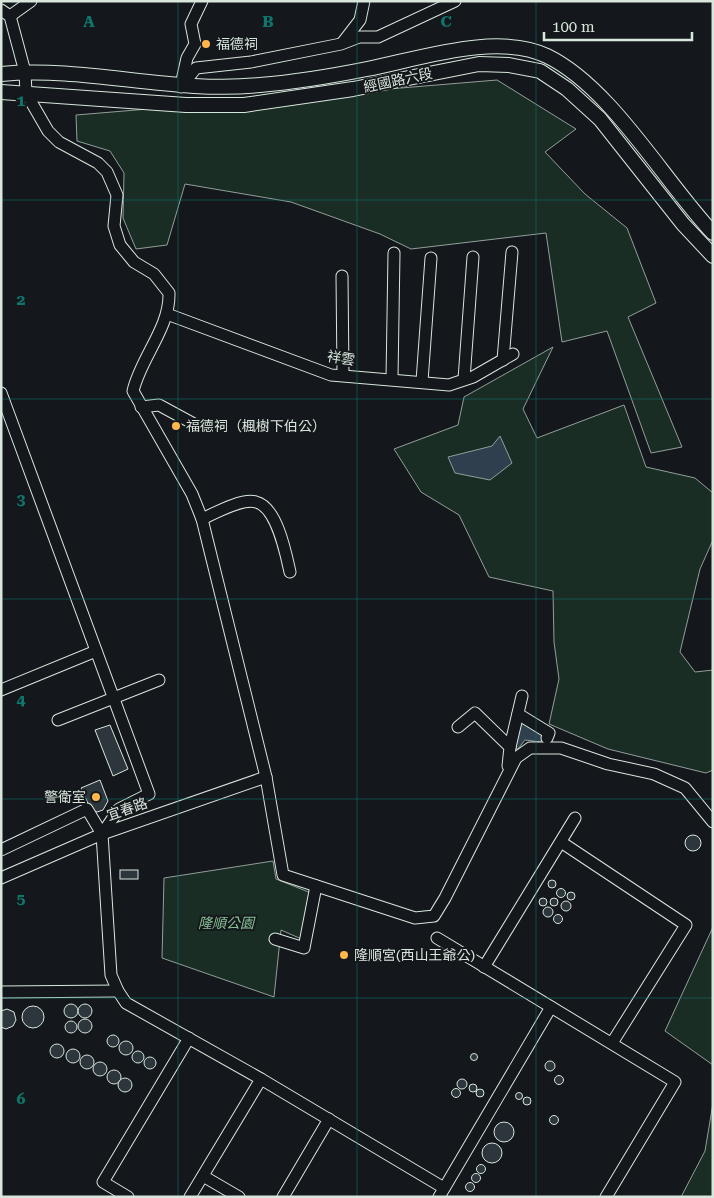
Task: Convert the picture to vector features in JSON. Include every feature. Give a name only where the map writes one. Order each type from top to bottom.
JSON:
[{"type":"main road","name":"經國路六段","points":[[1,74],[25,72],[112,78],[181,87],[259,85],[334,75],[493,46],[521,48],[547,56],[578,76],[609,106],[713,233]]},
{"type":"main road","name":"經國路六段","points":[[1,92],[26,92],[180,104],[244,105],[353,90],[479,64],[509,65],[540,71],[567,89],[600,119],[683,224],[713,256]]},
{"type":"main road","points":[[180,104],[181,87]]},
{"type":"street","points":[[31,1],[6,13],[25,72],[26,92],[48,131],[59,142],[98,163],[107,172],[117,195],[114,226],[120,245],[134,262],[154,274],[169,293],[167,314],[136,378],[133,391],[192,494],[202,519],[266,777],[283,875],[414,918],[434,916],[516,758],[530,748],[561,748],[608,764],[654,774],[685,788],[713,822]]},
{"type":"street","points":[[181,87],[187,58],[195,44],[191,24],[202,1]]},
{"type":"street","points":[[342,44],[360,20],[364,1]]},
{"type":"street","points":[[181,87],[196,68],[251,62],[342,44],[359,37],[378,37],[455,1]]},
{"type":"street","name":"祥雲","points":[[167,314],[331,375],[422,381],[449,385],[464,380],[508,357],[512,252]]},
{"type":"street","points":[[392,379],[394,253]]},
{"type":"street","points":[[464,380],[473,257]]},
{"type":"street","points":[[422,381],[431,258]]},
{"type":"street","points":[[342,276],[343,376]]},
{"type":"street","points":[[1,393],[149,794],[119,809],[102,834]]},
{"type":"street","points":[[142,407],[159,405],[194,424]]},
{"type":"street","points":[[202,519],[238,503],[256,502],[269,510],[282,540],[290,572]]},
{"type":"street","points":[[1,690],[96,651]]},
{"type":"street","points":[[58,720],[159,680]]},
{"type":"street","points":[[508,773],[510,746],[522,696]]},
{"type":"street","points":[[458,727],[475,713],[510,746]]},
{"type":"street","points":[[518,714],[549,733],[547,738]]},
{"type":"street","name":"宜春路","points":[[1,878],[102,834],[266,777]]},
{"type":"street","points":[[1,850],[87,809],[102,834],[111,974],[118,992],[126,1003],[329,1119],[442,1192],[551,1007]]},
{"type":"street","points":[[484,967],[576,818]]},
{"type":"street","points":[[560,842],[686,925],[612,1043]]},
{"type":"street","points":[[275,939],[304,948],[316,886]]},
{"type":"street","points":[[437,938],[675,1082],[606,1197]]},
{"type":"street","points":[[1,992],[118,992]]},
{"type":"street","points":[[128,1197],[104,1182],[189,1038]]},
{"type":"street","points":[[190,1197],[261,1079]]},
{"type":"street","points":[[289,1195],[329,1119]]},
{"type":"street","points":[[203,1176],[239,1197]]},
{"type":"green space","points":[[497,80],[576,129],[545,152],[585,194],[627,228],[656,303],[628,317],[682,447],[651,453],[607,331],[562,342],[546,233],[411,249],[380,234],[291,202],[185,184],[167,245],[136,249],[123,218],[124,173],[110,151],[77,141],[76,115]]},
{"type":"green space","points":[[553,347],[523,409],[537,438],[624,405],[646,467],[695,478],[713,493],[713,540],[700,569],[680,652],[695,672],[713,670],[713,770],[706,773],[608,749],[549,724],[559,679],[554,642],[553,591],[489,577],[459,515],[421,492],[394,449],[458,425],[464,397]]},
{"type":"green space","name":"隆順公園","points":[[273,861],[276,879],[316,895],[306,941],[281,930],[274,997],[162,958],[164,878]]},
{"type":"green space","points":[[713,927],[713,1065],[665,1031]]},
{"type":"green space","points":[[713,1103],[713,1197],[681,1197],[705,1151]]},
{"type":"water","points":[[500,436],[512,463],[490,480],[455,473],[448,457],[492,446]]},
{"type":"water","points":[[521,723],[543,733],[541,742],[525,740],[518,749],[515,749]]},
{"type":"building","points":[[110,725],[128,769],[113,776],[95,730]]},
{"type":"building","name":"警衛室","points":[[100,780],[108,801],[103,810],[97,812],[91,810],[81,788]]},
{"type":"building","points":[[690,835],[696,835],[701,840],[699,849],[690,851],[685,846],[685,840]]},
{"type":"building","points":[[120,870],[138,870],[138,879],[120,879]]},
{"type":"building","points":[[552,880],[556,884],[552,888],[548,884]]},
{"type":"building","points":[[561,888],[566,893],[561,898],[556,893]]},
{"type":"building","points":[[571,892],[575,896],[571,900],[567,896]]},
{"type":"building","points":[[543,898],[547,902],[543,906],[539,902]]},
{"type":"building","points":[[554,898],[558,902],[554,906],[550,902]]},
{"type":"building","points":[[564,901],[568,901],[571,906],[570,910],[564,911],[561,908],[561,904]]},
{"type":"building","points":[[546,907],[550,907],[553,912],[552,916],[546,917],[543,914],[543,910]]},
{"type":"building","points":[[558,914],[563,919],[558,924],[553,919]]},
{"type":"building","points":[[71,1004],[76,1006],[78,1011],[76,1016],[71,1018],[66,1016],[64,1011],[66,1006]]},
{"type":"building","points":[[85,1004],[90,1006],[92,1011],[90,1016],[85,1018],[80,1016],[78,1011],[80,1006]]},
{"type":"building","points":[[33,1006],[41,1009],[44,1017],[41,1025],[33,1028],[25,1025],[22,1017],[25,1009]]},
{"type":"building","points":[[7,1009],[14,1012],[16,1020],[13,1026],[6,1029],[1,1027],[1,1011]]},
{"type":"building","points":[[85,1019],[90,1021],[92,1026],[90,1031],[85,1033],[80,1031],[78,1026],[80,1021]]},
{"type":"building","points":[[69,1021],[73,1021],[77,1027],[73,1033],[69,1033],[65,1029],[65,1025]]},
{"type":"building","points":[[115,1035],[118,1036],[118,1046],[111,1047],[108,1046],[107,1039],[108,1036]]},
{"type":"building","points":[[126,1041],[131,1043],[133,1048],[131,1053],[126,1055],[121,1053],[119,1048],[121,1043]]},
{"type":"building","points":[[57,1044],[62,1046],[64,1051],[62,1056],[57,1058],[52,1056],[50,1051],[52,1046]]},
{"type":"building","points":[[73,1049],[78,1051],[80,1056],[78,1061],[73,1063],[68,1061],[66,1056],[68,1051]]},
{"type":"building","points":[[138,1051],[144,1057],[138,1063],[132,1057]]},
{"type":"building","points":[[474,1053],[478,1057],[474,1061],[470,1057]]},
{"type":"building","points":[[87,1055],[92,1057],[94,1062],[92,1067],[87,1069],[82,1067],[80,1062],[82,1057]]},
{"type":"building","points":[[148,1057],[152,1057],[156,1063],[152,1069],[148,1069],[144,1065],[144,1061]]},
{"type":"building","points":[[548,1061],[552,1061],[555,1066],[554,1070],[548,1071],[545,1068],[545,1064]]},
{"type":"building","points":[[97,1062],[103,1062],[107,1069],[103,1076],[97,1076],[93,1072],[93,1066]]},
{"type":"building","points":[[114,1070],[119,1072],[121,1077],[119,1082],[114,1084],[109,1082],[107,1077],[109,1072]]},
{"type":"building","points":[[559,1075],[564,1080],[559,1085],[554,1080]]},
{"type":"building","points":[[125,1078],[130,1080],[132,1085],[130,1090],[125,1092],[120,1090],[118,1085],[120,1080]]},
{"type":"building","points":[[462,1079],[467,1084],[462,1089],[457,1084]]},
{"type":"building","points":[[473,1084],[477,1088],[473,1092],[469,1088]]},
{"type":"building","points":[[456,1089],[460,1093],[456,1097],[452,1093]]},
{"type":"building","points":[[480,1089],[484,1093],[480,1097],[476,1093]]},
{"type":"building","points":[[519,1092],[523,1096],[519,1100],[515,1096]]},
{"type":"building","points":[[527,1097],[531,1101],[527,1105],[523,1101]]},
{"type":"building","points":[[554,1116],[558,1120],[554,1124],[550,1120]]},
{"type":"building","points":[[504,1122],[511,1125],[514,1132],[511,1139],[504,1142],[497,1139],[494,1132],[497,1125]]},
{"type":"building","points":[[492,1143],[499,1146],[502,1153],[499,1160],[492,1163],[485,1160],[482,1153],[485,1146]]},
{"type":"building","points":[[481,1165],[485,1169],[481,1173],[477,1169]]},
{"type":"building","points":[[476,1174],[480,1178],[476,1182],[472,1178]]},
{"type":"building","points":[[470,1183],[474,1187],[470,1191],[466,1187]]},
{"type":"place","name":"福德祠","points":[[206,44]]},
{"type":"place","name":"福德祠（楓樹下伯公）","points":[[176,426]]},
{"type":"place","name":"警衛室","points":[[96,797]]},
{"type":"place","name":"隆順宮(西山王爺公)","points":[[344,955]]}]
